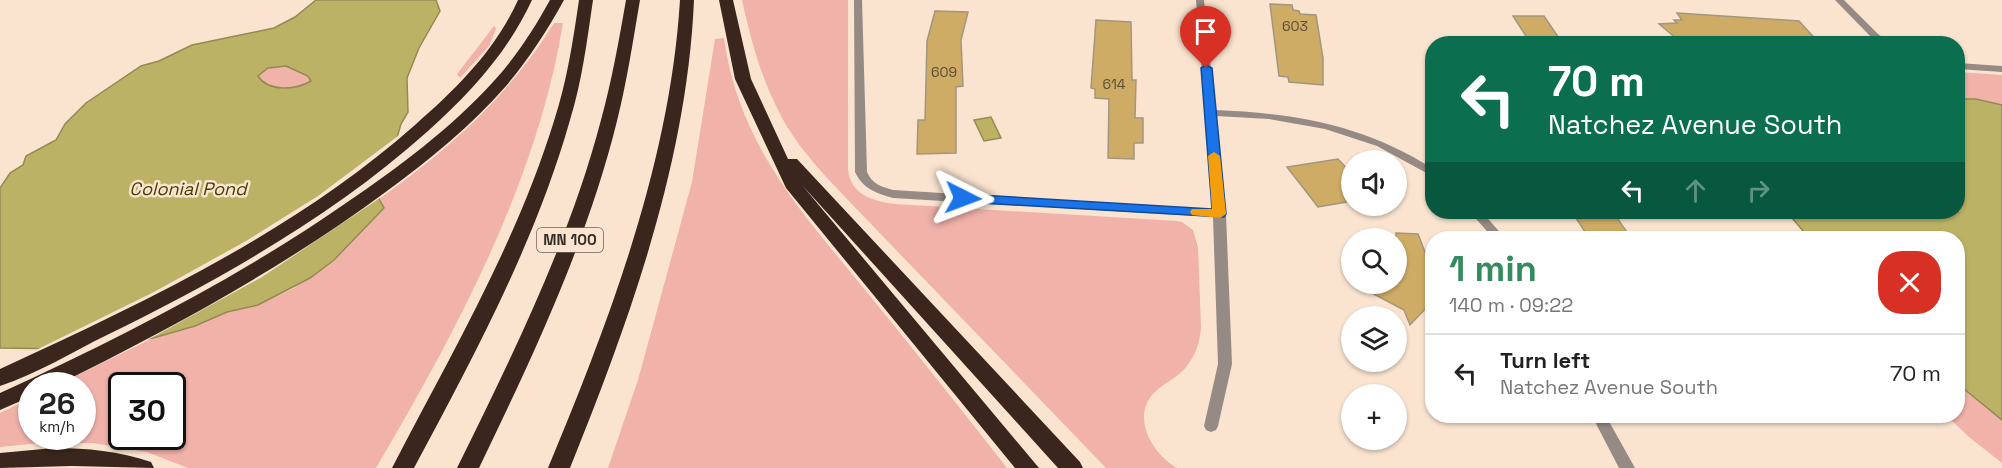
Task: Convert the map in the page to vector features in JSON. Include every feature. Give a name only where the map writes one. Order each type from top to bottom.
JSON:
[{"type":"highway","points":[[0,378],[181,289],[349,186],[417,134],[473,79],[504,39],[519,15],[525,0]]},
{"type":"highway","points":[[61,372],[201,301],[313,234],[428,152],[473,112],[503,81],[536,38],[557,0]]},
{"type":"highway","points":[[404,468],[485,309],[539,187],[562,120],[574,74],[586,0]]},
{"type":"highway","points":[[559,468],[597,373],[620,307],[660,171],[680,82],[687,0]]},
{"type":"highway","points":[[726,0],[743,79],[795,188],[1028,468]]},
{"type":"highway","name":"MN 100","points":[[468,468],[505,394],[550,292],[577,222],[613,109],[630,5]]},
{"type":"highway","points":[[769,137],[815,191],[1072,468]]},
{"type":"highway","points":[[0,402],[18,393]]},
{"type":"highway","points":[[0,462],[61,457],[120,463],[143,468]]},
{"type":"street","points":[[858,0],[861,172],[864,181],[878,190],[893,194],[1220,214]]},
{"type":"street","points":[[1200,0],[1220,214],[1225,364],[1211,426]]},
{"type":"street","points":[[1839,0],[1875,36]]},
{"type":"street","points":[[1965,66],[2002,69]]},
{"type":"street","points":[[1210,113],[1278,117],[1337,128],[1380,143],[1425,168]]},
{"type":"street","points":[[1482,219],[1493,231]]},
{"type":"street","points":[[1603,423],[1627,468]]},
{"type":"shaded area","points":[[742,0],[848,0],[848,170],[850,179],[858,191],[871,199],[895,204],[1177,221],[1193,230],[1198,247],[1201,327],[1199,343],[1187,366],[1155,392],[1144,412],[1144,423],[1152,444],[1168,462],[1177,468],[1106,468],[827,178],[796,140],[774,102],[758,62]]},
{"type":"shaded area","points":[[554,23],[563,23],[551,82],[514,197],[490,253],[436,363],[376,468],[188,468],[147,452],[135,450],[186,450],[186,372],[108,372],[108,446],[96,444],[96,372],[84,372],[153,338],[195,326],[227,312],[258,305],[294,288],[334,260],[384,208],[379,199],[453,141],[476,120],[517,74]]},
{"type":"shaded area","points":[[494,26],[496,29],[489,46],[460,78],[457,74]]},
{"type":"shaded area","points":[[724,38],[732,79],[745,116],[782,183],[828,245],[1007,468],[608,468],[638,380],[692,182],[715,39]]},
{"type":"shaded area","points":[[286,66],[308,76],[311,81],[283,88],[268,85],[257,75],[268,68]]},
{"type":"shaded area","points":[[1965,72],[2002,75],[2002,463],[1954,423],[1965,423],[1965,231],[1958,231],[1958,219],[1965,219]]},
{"type":"shaded area","points":[[18,404],[18,445],[0,447],[0,413]]},
{"type":"water","name":"Colonial Pond","points":[[316,0],[436,0],[440,11],[419,48],[407,78],[408,112],[401,124],[379,199],[384,208],[334,260],[310,278],[258,305],[227,312],[195,326],[153,338],[113,345],[70,349],[0,348],[0,188],[10,173],[23,165],[26,156],[56,140],[65,124],[86,103],[141,66],[159,61],[192,45],[274,28],[295,17]],"holes":[[[286,66],[308,76],[311,81],[290,88],[268,85],[258,76],[268,68]]]},
{"type":"water","points":[[1965,99],[2002,105],[2002,420],[1965,390],[1965,231],[1803,231],[1793,219],[1965,219]]},
{"type":"water","points":[[991,117],[1001,138],[984,141],[974,120]]},
{"type":"pier","points":[[402,133],[383,196],[262,277],[144,342],[70,352],[32,352],[154,292],[246,241],[318,196]]},
{"type":"building","points":[[1270,4],[1292,5],[1293,10],[1299,11],[1300,14],[1316,15],[1323,58],[1323,85],[1289,82],[1288,77],[1279,76]]},
{"type":"building","points":[[935,11],[968,12],[961,40],[963,86],[956,87],[956,153],[917,154],[918,120],[925,120],[927,41]]},
{"type":"building","points":[[1677,13],[1799,21],[1813,36],[1673,36],[1659,24],[1677,23],[1674,20],[1682,20]]},
{"type":"building","points":[[1513,16],[1544,16],[1558,36],[1526,36]]},
{"type":"building","points":[[1096,20],[1131,22],[1132,80],[1136,80],[1135,118],[1143,118],[1143,143],[1134,143],[1134,159],[1108,158],[1109,99],[1095,98],[1095,89],[1091,88]]},
{"type":"building","points":[[1338,159],[1341,162],[1341,203],[1318,207],[1287,167]]},
{"type":"building","points":[[1577,219],[1618,219],[1626,231],[1584,231]]},
{"type":"building","points":[[1407,234],[1418,234],[1425,252],[1425,309],[1410,325],[1407,306],[1396,306],[1374,294],[1407,294]]},
{"type":"slow traffic","points":[[1197,212],[1220,214],[1214,156]]},
{"type":"route","points":[[963,198],[1220,214],[1206,68]]}]
